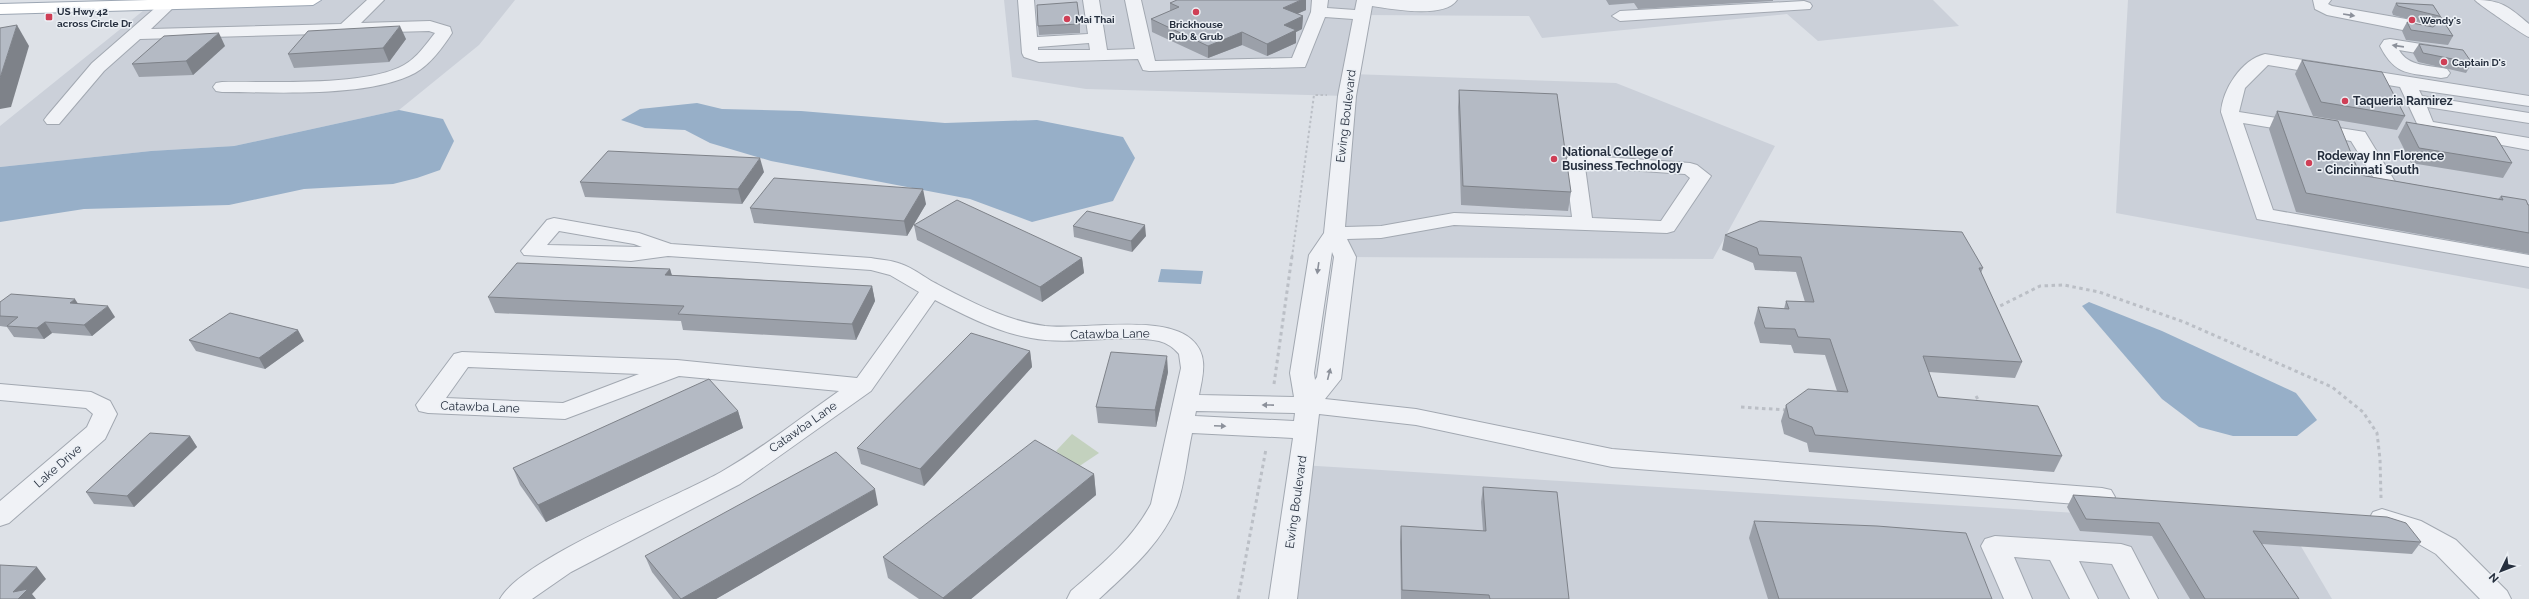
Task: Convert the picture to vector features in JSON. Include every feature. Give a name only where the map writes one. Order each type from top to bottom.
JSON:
[{"type":"main road","points":[[0,9],[113,4],[168,5],[314,0]]},
{"type":"street","points":[[346,28],[376,0]]},
{"type":"street","points":[[1026,0],[1030,53],[1040,57],[1144,54]]},
{"type":"street","points":[[1096,0],[1096,38],[1099,55]]},
{"type":"street","points":[[1133,0],[1144,54],[1149,66],[1299,63],[1319,6],[1364,5],[1388,2],[1439,6],[1446,4],[1449,0]]},
{"type":"street","points":[[1674,0],[1686,14]]},
{"type":"street","points":[[2323,0],[2320,2],[2321,6],[2334,12],[2406,24],[2428,30]]},
{"type":"street","points":[[2342,0],[2397,7]]},
{"type":"street","points":[[2484,0],[2509,15],[2529,32]]},
{"type":"street","points":[[53,120],[98,67],[168,5]]},
{"type":"street","name":"Ewing Boulevard","points":[[1334,233],[1347,96],[1364,5]]},
{"type":"street","points":[[1620,16],[1686,14],[1805,7]]},
{"type":"street","points":[[136,34],[430,26],[440,28],[444,33],[413,67],[401,73],[358,82],[222,87]]},
{"type":"street","points":[[1029,43],[1096,38]]},
{"type":"street","points":[[2465,54],[2390,44],[2388,46],[2396,61],[2404,66],[2487,79]]},
{"type":"street","points":[[2529,118],[2410,91],[2376,76],[2265,59],[2246,73],[2230,99],[2231,116],[2264,214],[2529,261]]},
{"type":"street","points":[[2410,91],[2529,101]]},
{"type":"street","points":[[2410,91],[2426,126],[2529,144]]},
{"type":"street","points":[[2231,116],[2358,136],[2390,190],[2429,196]]},
{"type":"street","points":[[1306,418],[1330,378],[1345,257],[1334,233],[1381,232],[1454,219],[1583,225],[1667,227],[1701,176],[1690,168],[1575,161],[1583,225]]},
{"type":"street","name":"Catawba Lane","points":[[668,250],[639,239],[554,224],[531,251],[631,255],[668,250],[871,264],[893,268],[931,290],[1002,323],[1032,332],[1061,334],[1151,332],[1169,336],[1181,342],[1189,349],[1193,358],[1184,414],[1164,504],[1153,526],[1132,552],[1081,599]]},
{"type":"street","name":"Catawba Lane","points":[[514,599],[523,590],[561,566],[731,478],[863,386],[931,290]]},
{"type":"street","name":"Catawba Lane","points":[[677,368],[565,410],[428,405],[462,359],[677,368],[863,386]]},
{"type":"street","name":"Lake Drive","points":[[0,392],[91,400],[100,404],[105,411],[105,420],[96,433],[0,516]]},
{"type":"street","points":[[1184,414],[1306,418],[1416,417],[1612,458],[2124,498]]},
{"type":"street","name":"Ewing Boulevard","points":[[1283,599],[1306,418]]},
{"type":"street","points":[[2355,516],[2379,518],[2412,528],[2446,547],[2497,599]]},
{"type":"street","points":[[2018,599],[1995,546],[2121,554],[2144,599]]},
{"type":"street","points":[[2059,550],[2084,599]]},
{"type":"path","points":[[1274,388],[1314,95],[1347,96]]},
{"type":"path","points":[[1990,310],[2040,286],[2058,285],[2090,290],[2141,305],[2332,386],[2358,404],[2375,424],[2379,436],[2381,500]]},
{"type":"path","points":[[1976,396],[1982,407]]},
{"type":"path","points":[[1741,407],[1789,410]]},
{"type":"path","points":[[1238,599],[1266,447]]},
{"type":"shaded area","points":[[313,0],[515,0],[479,45],[399,110],[234,146],[151,151],[0,167],[0,126],[149,6]]},
{"type":"shaded area","points":[[1004,0],[1933,0],[1959,26],[1818,41],[1787,14],[1542,38],[1529,16],[1363,15],[1351,74],[1616,83],[1775,146],[1713,259],[1345,257],[1334,233],[1347,96],[1086,89],[1012,77]]},
{"type":"shaded area","points":[[2128,0],[2529,0],[2529,289],[2116,213]]},
{"type":"shaded area","points":[[1301,465],[2289,526],[2332,599],[1283,599]]},
{"type":"green space","points":[[1072,434],[1099,453],[1078,467],[1056,451]]},
{"type":"water","points":[[697,103],[722,109],[801,111],[945,123],[1037,120],[1123,137],[1135,158],[1113,201],[1032,222],[970,199],[771,161],[710,143],[685,130],[645,128],[621,120],[640,109]]},
{"type":"water","points":[[399,110],[443,119],[454,141],[440,170],[393,184],[304,189],[229,205],[84,209],[0,222],[0,167],[151,151],[234,146]]},
{"type":"water","points":[[1161,269],[1203,271],[1201,284],[1158,282]]},
{"type":"water","points":[[2089,302],[2162,331],[2296,393],[2317,420],[2297,436],[2233,436],[2199,427],[2162,399],[2082,306]]},
{"type":"building","points":[[1177,0],[1301,0],[1283,8],[1303,16],[1284,25],[1296,30],[1267,44],[1242,32],[1208,46],[1151,19],[1179,7],[1170,3]]},
{"type":"building","points":[[1077,2],[1080,24],[1038,26],[1037,5]]},
{"type":"building","points":[[2396,3],[2433,5],[2453,36],[2411,30],[2407,22],[2433,27],[2442,20],[2439,16],[2398,6]]},
{"type":"building","points":[[17,25],[0,78],[0,28]]},
{"type":"building","points":[[400,26],[383,48],[288,54],[308,31]]},
{"type":"building","points":[[219,33],[186,61],[132,64],[164,36]]},
{"type":"building","points":[[2419,44],[2463,50],[2472,63],[2423,53]]},
{"type":"building","points":[[2302,60],[2382,72],[2405,116],[2321,102]]},
{"type":"building","name":"National College of Business Technology","points":[[1459,90],[1557,94],[1571,192],[1463,186]]},
{"type":"building","points":[[2277,111],[2338,121],[2360,175],[2503,200],[2501,196],[2526,200],[2529,205],[2529,233],[2306,193]]},
{"type":"building","points":[[2406,122],[2496,137],[2512,163],[2419,148]]},
{"type":"building","points":[[608,151],[760,158],[738,189],[580,182]]},
{"type":"building","points":[[774,178],[923,189],[904,221],[750,208]]},
{"type":"building","points":[[957,200],[1082,258],[1040,287],[914,225]]},
{"type":"building","points":[[1087,211],[1145,225],[1131,241],[1073,226]]},
{"type":"building","points":[[1760,221],[1962,232],[1983,268],[1979,268],[2022,362],[1923,356],[1938,397],[2038,406],[2062,456],[1815,435],[1812,427],[1789,418],[1786,405],[1808,389],[1848,392],[1830,339],[1798,337],[1795,329],[1765,328],[1758,307],[1789,309],[1786,301],[1814,302],[1801,257],[1759,255],[1757,248],[1725,235]]},
{"type":"building","points":[[517,263],[670,269],[665,275],[872,286],[852,324],[678,314],[684,306],[488,297]]},
{"type":"building","points":[[11,294],[75,299],[70,303],[108,306],[84,325],[45,322],[37,328],[7,326],[18,317],[0,316],[0,302]]},
{"type":"building","points":[[230,313],[298,330],[259,358],[189,340]]},
{"type":"building","points":[[971,333],[1030,351],[920,469],[857,448]]},
{"type":"building","points":[[1111,352],[1167,356],[1155,410],[1096,407]]},
{"type":"building","points":[[709,379],[738,411],[538,505],[513,468]]},
{"type":"building","points":[[150,433],[190,436],[127,496],[86,492]]},
{"type":"building","points":[[1035,440],[1094,474],[943,598],[883,557]]},
{"type":"building","points":[[836,452],[875,489],[681,599],[645,556]]},
{"type":"building","points":[[1483,487],[1557,492],[1569,599],[1490,599],[1489,595],[1402,590],[1401,526],[1486,531]]},
{"type":"building","points":[[2073,495],[2387,517],[2406,523],[2421,542],[2253,531],[2299,599],[2205,599],[2159,523],[2086,519]]},
{"type":"building","points":[[1754,521],[1877,526],[1966,533],[1992,599],[1779,599]]},
{"type":"building","points":[[0,565],[37,567],[13,592],[28,589],[18,599],[0,599]]},
{"type":"place","name":"Brickhouse Pub & Grub","points":[[1196,12]]},
{"type":"place","name":"US Hwy 42 across Circle Dr","points":[[49,17]]},
{"type":"place","name":"Mai Thai","points":[[1067,19]]},
{"type":"place","name":"Wendy's","points":[[2412,20]]},
{"type":"place","name":"Captain D's","points":[[2444,62]]},
{"type":"place","name":"Taqueria Ramirez","points":[[2345,101]]},
{"type":"place","name":"National College of Business Technology","points":[[1554,159]]},
{"type":"place","name":"Rodeway Inn Florence - Cincinnati South","points":[[2309,163]]}]
